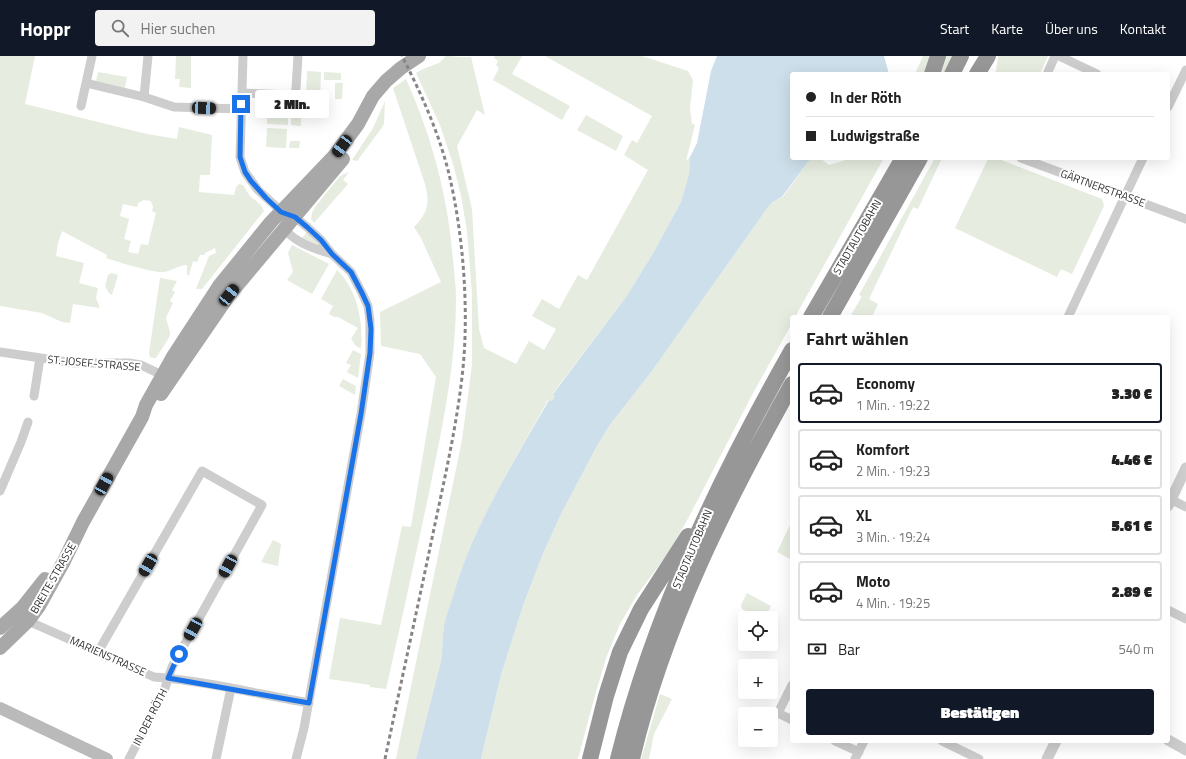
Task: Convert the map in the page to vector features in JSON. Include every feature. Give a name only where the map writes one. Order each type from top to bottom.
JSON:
[{"type":"highway","points":[[933,72],[938,56]]},
{"type":"highway","points":[[953,72],[961,56]]},
{"type":"highway","points":[[968,72],[977,56]]},
{"type":"highway","points":[[978,72],[988,56]]},
{"type":"highway","points":[[878,201],[895,160]]},
{"type":"highway","name":"STADTAUTOBAHN","points":[[812,315],[902,160]]},
{"type":"highway","name":"STADTAUTOBAHN","points":[[831,315],[919,160]]},
{"type":"highway","name":"STADTAUTOBAHN","points":[[618,759],[652,647],[681,572],[711,503],[750,425],[790,354]]},
{"type":"highway","name":"STADTAUTOBAHN","points":[[632,759],[651,691],[683,602],[735,491],[790,388]]},
{"type":"highway","points":[[590,759],[606,696],[620,652],[641,609],[711,503]]},
{"type":"main road","points":[[178,358],[219,286],[281,212],[335,155],[358,124],[373,96],[390,77],[419,56]]},
{"type":"main road","points":[[178,358],[357,141],[390,77]]},
{"type":"main road","name":"BREITE STRASSE","points":[[0,648],[28,621],[39,606],[83,522],[142,417],[160,396],[166,378],[178,358]]},
{"type":"main road","name":"BREITE STRASSE","points":[[0,628],[22,608],[37,590],[83,522]]},
{"type":"main road","points":[[0,708],[107,759]]},
{"type":"street","points":[[81,106],[92,56]]},
{"type":"street","points":[[144,97],[148,56]]},
{"type":"street","points":[[243,56],[240,157],[242,166],[258,190],[281,212],[295,217],[321,240],[332,254],[351,272],[359,285],[368,306],[371,329],[370,353],[361,414],[309,703],[296,759]]},
{"type":"street","points":[[242,93],[295,94],[298,56]]},
{"type":"street","points":[[1048,72],[1055,56]]},
{"type":"street","points":[[1059,56],[1093,72]]},
{"type":"street","points":[[1170,103],[1186,70]]},
{"type":"street","points":[[86,83],[180,107],[241,109]]},
{"type":"street","name":"GÄRTNERSTRASSE","points":[[1027,160],[1186,219]]},
{"type":"street","points":[[1069,315],[1142,160]]},
{"type":"street","points":[[281,212],[284,228],[296,240],[313,248],[332,254]]},
{"type":"street","name":"ST.-JOSEF-STRASSE","points":[[0,352],[75,364],[129,363],[141,365],[166,378]]},
{"type":"street","points":[[34,396],[40,358]]},
{"type":"street","points":[[0,491],[28,422]]},
{"type":"street","points":[[1170,499],[1186,468]]},
{"type":"street","name":"IN DER RÖTH","points":[[98,652],[202,471],[262,505],[179,654],[164,691],[129,759]]},
{"type":"street","points":[[1170,501],[1186,507]]},
{"type":"street","points":[[1170,611],[1186,619]]},
{"type":"street","name":"MARIENSTRASSE","points":[[28,621],[154,677],[231,688],[309,703]]},
{"type":"street","points":[[216,759],[231,688]]},
{"type":"street","points":[[790,689],[778,714],[790,719]]},
{"type":"street","points":[[1170,741],[1186,750]]},
{"type":"street","points":[[838,743],[857,756],[863,743]]},
{"type":"street","points":[[946,743],[980,759]]},
{"type":"street","points":[[1047,759],[1055,743]]},
{"type":"shaded area","points":[[0,56],[35,56],[25,104],[147,134],[177,139],[179,127],[212,135],[210,175],[200,175],[199,192],[234,195],[236,187],[239,184],[243,185],[250,196],[261,205],[264,211],[202,289],[196,289],[209,256],[216,253],[215,248],[204,255],[200,255],[197,262],[193,261],[189,275],[187,275],[187,265],[158,272],[106,258],[107,255],[62,231],[56,256],[84,263],[79,283],[98,288],[96,298],[100,308],[73,304],[70,323],[62,322],[42,313],[0,306]],"holes":[[[144,200],[151,201],[153,207],[152,211],[156,213],[148,245],[141,244],[138,254],[128,252],[131,241],[124,239],[129,219],[120,216],[123,204],[137,207],[138,203]]]},
{"type":"shaded area","points":[[176,56],[191,56],[191,88],[179,87],[180,79],[175,79]]},
{"type":"shaded area","points":[[446,56],[471,57],[485,115],[477,110],[457,146],[472,209],[479,329],[484,348],[516,364],[529,341],[544,350],[556,329],[532,316],[542,299],[559,309],[578,275],[587,280],[648,170],[624,155],[632,140],[637,143],[652,116],[545,56],[642,56],[688,71],[693,80],[690,108],[692,124],[695,125],[686,161],[690,157],[689,174],[681,202],[652,255],[626,297],[553,393],[555,396],[552,401],[548,400],[495,496],[471,545],[461,570],[445,622],[441,661],[416,759],[396,759],[462,440],[472,365],[472,293],[467,231],[461,196],[454,167],[440,125],[416,73],[439,63]]},
{"type":"shaded area","points":[[495,56],[522,56],[512,74],[570,106],[562,120],[493,80],[499,68],[496,65],[498,61],[494,58]]},
{"type":"shaded area","points":[[923,56],[930,56],[925,72],[916,72]]},
{"type":"shaded area","points":[[946,56],[953,56],[944,72],[941,72]]},
{"type":"shaded area","points":[[998,56],[1048,56],[1041,72],[995,72]]},
{"type":"shaded area","points":[[307,71],[321,72],[320,98],[306,98]]},
{"type":"shaded area","points":[[98,72],[127,77],[125,88],[96,81]]},
{"type":"shaded area","points":[[324,72],[341,73],[341,80],[324,80]]},
{"type":"shaded area","points":[[406,79],[424,123],[443,190],[451,237],[456,298],[454,348],[439,445],[386,689],[329,679],[340,618],[381,625],[402,526],[411,527],[436,377],[420,354],[381,346],[380,312],[441,282],[421,238],[414,227],[425,212],[427,207],[427,197],[425,184],[393,88]]},
{"type":"shaded area","points":[[335,83],[343,83],[342,99],[335,99]]},
{"type":"shaded area","points":[[385,101],[384,124],[357,161],[352,160],[373,128]]},
{"type":"shaded area","points":[[586,115],[623,136],[616,151],[577,130]]},
{"type":"shaded area","points":[[267,117],[288,118],[288,125],[267,124]]},
{"type":"shaded area","points":[[291,118],[301,118],[301,126],[291,125]]},
{"type":"shaded area","points":[[267,128],[287,129],[286,148],[266,147]]},
{"type":"shaded area","points":[[290,141],[300,141],[299,148],[289,148]]},
{"type":"shaded area","points":[[810,160],[823,160],[829,165],[845,160],[883,160],[796,315],[790,315],[790,327],[752,395],[672,548],[637,595],[620,624],[606,658],[578,759],[481,759],[501,675],[524,603],[542,556],[562,512],[597,446],[609,426],[652,371],[768,207],[773,202],[783,197]]},
{"type":"shaded area","points":[[934,160],[941,160],[918,209],[913,207],[869,299],[878,304],[873,315],[851,315],[862,296],[859,295]]},
{"type":"shaded area","points":[[988,160],[1001,160],[1102,199],[1104,206],[1072,274],[1061,269],[1057,277],[955,228]]},
{"type":"shaded area","points":[[349,172],[343,180],[348,184],[314,223],[311,219],[315,207],[340,176]]},
{"type":"shaded area","points":[[307,232],[322,248],[302,238]]},
{"type":"shaded area","points":[[292,245],[329,264],[312,294],[287,280],[293,272],[288,253]]},
{"type":"shaded area","points":[[337,270],[350,287],[358,306],[361,327],[361,349],[355,345],[351,339],[358,328],[338,317],[334,317],[329,314],[333,306],[321,299]]},
{"type":"shaded area","points":[[111,273],[118,275],[112,295],[105,286],[108,275]]},
{"type":"shaded area","points":[[160,278],[177,281],[172,290],[175,292],[170,301],[173,303],[166,318],[170,336],[156,358],[153,358],[150,357],[149,353]]},
{"type":"shaded area","points":[[353,350],[361,354],[358,378],[347,372],[351,365],[346,363]]},
{"type":"shaded area","points":[[343,379],[356,386],[355,395],[339,386]]},
{"type":"shaded area","points":[[790,525],[790,559],[777,552]]},
{"type":"shaded area","points":[[273,540],[281,544],[278,566],[261,562]]},
{"type":"shaded area","points":[[747,593],[771,606],[768,611],[746,611],[742,609],[741,605]]},
{"type":"shaded area","points":[[660,694],[672,699],[654,734],[649,759],[641,759]]},
{"type":"water","points":[[717,56],[884,56],[888,72],[790,72],[790,160],[810,160],[782,197],[768,207],[652,371],[609,426],[597,446],[562,512],[542,556],[524,603],[501,675],[481,759],[416,759],[441,661],[445,621],[461,570],[471,545],[495,495],[549,400],[552,401],[555,396],[553,394],[626,297],[652,255],[681,202],[689,174],[690,157],[697,143],[711,71]]},
{"type":"railway","points":[[385,759],[445,478],[460,390],[465,345],[464,270],[458,221],[449,174],[440,143],[429,114],[402,56]]},
{"type":"route","points":[[179,654],[168,678],[309,703],[350,478],[370,353],[371,329],[368,306],[359,285],[351,272],[307,227],[295,217],[281,212],[266,198],[245,172],[240,157],[241,104]]}]
